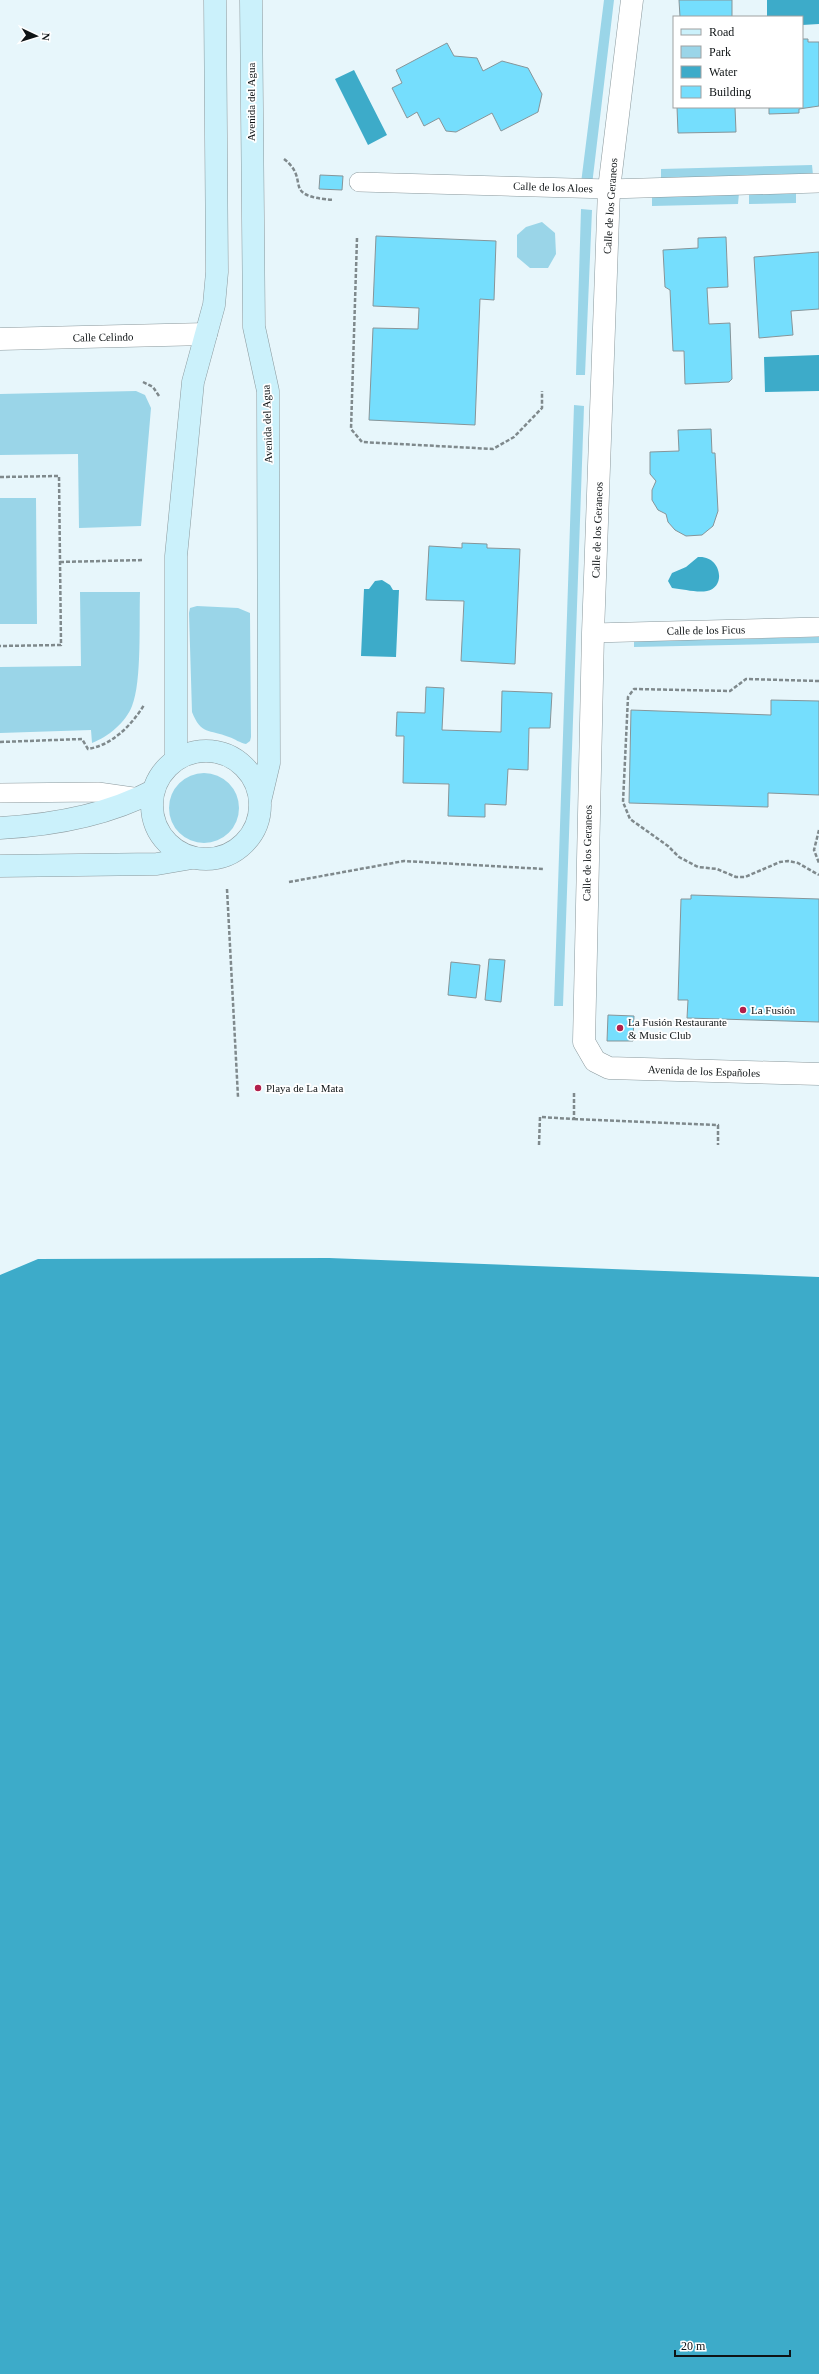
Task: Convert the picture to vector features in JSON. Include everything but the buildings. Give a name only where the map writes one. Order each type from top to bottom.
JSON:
[{"type":"street","points":[[176,759],[176,556],[193,382],[214,305],[217,272],[215,0]]},
{"type":"street","name":"Avenida del Agua","points":[[251,0],[254,327],[268,390],[269,763],[260,801]]},
{"type":"street","name":"Calle de los Geraneos","points":[[593,1058],[586,1049],[583,1034],[593,632],[609,189],[632,0]]},
{"type":"street","name":"Calle Celindo","points":[[0,339],[206,334]]},
{"type":"street","points":[[0,828],[63,822],[98,813],[147,794],[158,778],[176,759],[193,752],[212,751],[230,756],[245,768],[255,783],[260,801],[259,818],[252,835],[241,848],[226,857],[209,860],[192,858],[176,852],[163,840],[155,825],[147,794]]},
{"type":"street","points":[[0,866],[157,864],[192,858]]},
{"type":"street","name":"Avenida de los Españoles","points":[[593,1058],[609,1068],[819,1074]]},
{"type":"lane","name":"Calle de los Aloes","points":[[359,182],[609,189],[819,183]]},
{"type":"lane","name":"Calle de los Ficus","points":[[593,632],[819,627]]},
{"type":"lane","points":[[0,793],[98,792],[147,794]]},
{"type":"path","points":[[283,159],[294,170],[300,191],[311,198],[344,200],[352,196],[356,191],[359,182]]},
{"type":"path","points":[[358,238],[351,429],[362,442],[494,450],[514,437],[542,408],[542,392]]},
{"type":"path","points":[[143,382],[153,387],[160,400]]},
{"type":"path","points":[[0,477],[59,476],[61,645],[0,646]]},
{"type":"path","points":[[60,562],[150,560]]},
{"type":"path","points":[[819,681],[746,679],[730,691],[634,689],[628,697],[623,802],[630,819],[668,846],[679,857],[698,867],[717,869],[736,877],[745,877],[780,862],[788,861],[798,863],[819,874]]},
{"type":"path","points":[[0,742],[82,740],[88,750],[97,748],[128,727],[145,704]]},
{"type":"path","points":[[819,830],[814,850],[819,863]]},
{"type":"path","points":[[289,882],[404,862],[544,869]]},
{"type":"path","points":[[227,889],[238,1096]]},
{"type":"path","points":[[574,1092],[574,1118]]},
{"type":"path","points":[[539,1145],[540,1117],[718,1125],[718,1145]]},
{"type":"green space","points":[[604,0],[614,0],[592,185],[581,183]]},
{"type":"green space","points":[[812,165],[813,175],[661,179],[661,169]]},
{"type":"green space","points":[[796,192],[796,203],[749,204],[749,193]]},
{"type":"green space","points":[[739,193],[738,204],[652,206],[652,195]]},
{"type":"green space","points":[[581,209],[592,210],[585,375],[576,375]]},
{"type":"green space","points":[[542,222],[555,233],[556,254],[548,268],[530,268],[517,257],[517,235],[526,227]]},
{"type":"green space","points":[[136,391],[145,395],[151,408],[141,526],[79,528],[78,454],[0,455],[0,394]]},
{"type":"green space","points":[[574,405],[584,406],[563,1006],[554,1006]]},
{"type":"green space","points":[[0,498],[36,498],[37,624],[0,624]]},
{"type":"green space","points":[[80,592],[140,592],[139,667],[135,695],[129,712],[116,728],[104,737],[92,743],[91,730],[0,733],[0,667],[81,666]]},
{"type":"green space","points":[[197,606],[238,608],[250,613],[251,737],[250,741],[246,744],[202,728],[192,712],[189,613],[190,608]]},
{"type":"green space","points":[[819,637],[819,643],[634,647],[634,641]]},
{"type":"green space","points":[[204,773],[217,776],[229,783],[236,795],[239,808],[236,821],[229,833],[217,840],[204,843],[191,840],[179,833],[172,821],[169,808],[172,795],[179,783],[191,776]]},
{"type":"water","points":[[767,0],[819,0],[819,24],[803,25],[803,16],[767,16]]},
{"type":"water","points":[[354,70],[387,135],[368,145],[335,79]]},
{"type":"water","points":[[819,355],[819,391],[765,392],[764,357]]},
{"type":"water","points":[[698,557],[706,558],[712,561],[716,566],[719,572],[717,584],[707,591],[672,588],[668,581],[672,573],[686,567]]},
{"type":"water","points":[[382,580],[390,585],[393,590],[399,590],[396,657],[361,656],[364,589],[369,589],[375,581]]},
{"type":"water","points":[[329,1258],[819,1277],[819,2374],[0,2374],[0,1275],[38,1259]]},
{"type":"place","name":"La Fusión","points":[[743,1010]]},
{"type":"place","name":"La Fusión Restaurante & Music Club","points":[[620,1028]]},
{"type":"place","name":"Playa de La Mata","points":[[258,1088]]}]
